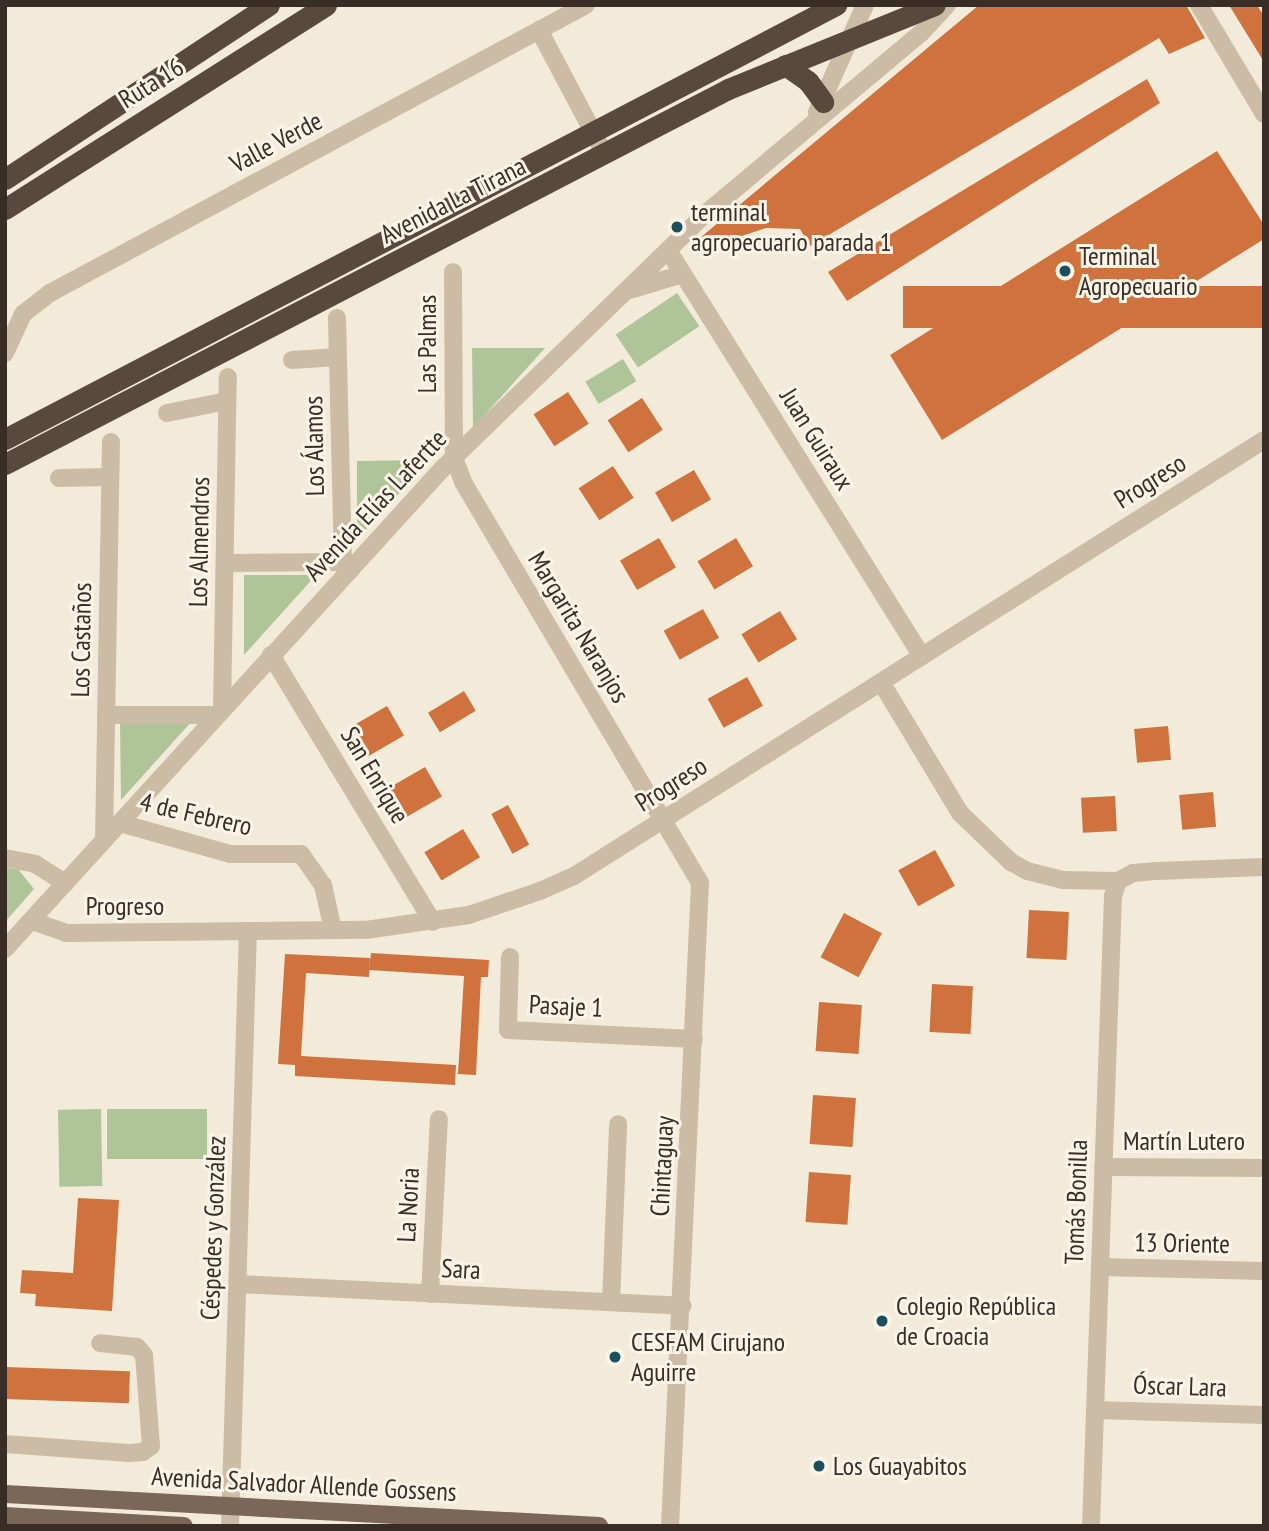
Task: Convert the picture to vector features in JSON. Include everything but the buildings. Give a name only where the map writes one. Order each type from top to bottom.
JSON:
[{"type":"highway","name":"Ruta 16","points":[[5,179],[269,5]]},
{"type":"highway","name":"Ruta 16","points":[[5,209],[326,5]]},
{"type":"highway","name":"Avenida La Tirana","points":[[7,451],[593,133],[836,5]]},
{"type":"highway","name":"Avenida La Tirana","points":[[7,451],[728,89],[935,5]]},
{"type":"highway","points":[[785,65],[808,81],[823,102]]},
{"type":"main road","name":"Avenida Salvador Allende Gossens","points":[[5,1494],[599,1526]]},
{"type":"main road","name":"Avenida Salvador Allende Gossens","points":[[5,1516],[184,1526]]},
{"type":"street","name":"Valle Verde","points":[[6,344],[23,314],[50,293],[586,5]]},
{"type":"street","name":"Avenida Elías Lafertte","points":[[810,124],[823,102],[864,5]]},
{"type":"street","name":"Avenida Elías Lafertte","points":[[5,949],[271,655],[347,566],[454,458],[667,250],[810,124],[921,33],[947,5]]},
{"type":"street","points":[[1199,5],[1264,114]]},
{"type":"street","points":[[539,30],[604,153]]},
{"type":"street","name":"Juan Guiraux","points":[[667,250],[922,656]]},
{"type":"street","name":"Las Palmas","points":[[453,272],[454,458]]},
{"type":"street","points":[[625,291],[682,274]]},
{"type":"street","name":"Los Álamos","points":[[337,318],[347,566]]},
{"type":"street","points":[[292,360],[338,357]]},
{"type":"street","name":"Los Almendros","points":[[219,711],[228,377]]},
{"type":"street","points":[[167,413],[227,401]]},
{"type":"street","name":"Progreso","points":[[32,920],[66,933],[333,930],[433,922],[540,891],[574,876],[1264,440]]},
{"type":"street","name":"Los Castaños","points":[[104,840],[111,442]]},
{"type":"street","name":"Margarita Naranjos","points":[[454,458],[463,482],[663,820]]},
{"type":"street","points":[[59,478],[110,477]]},
{"type":"street","points":[[225,563],[347,566]]},
{"type":"street","name":"San Enrique","points":[[271,655],[433,922]]},
{"type":"street","points":[[881,682],[960,813],[1011,862],[1046,877],[1118,881],[1133,873],[1264,867]]},
{"type":"street","points":[[106,715],[219,711]]},
{"type":"street","name":"Chintaguay","points":[[663,820],[694,867],[701,892],[670,1526]]},
{"type":"street","name":"4 de Febrero","points":[[120,823],[230,854],[301,855],[311,862],[323,885],[333,930]]},
{"type":"street","points":[[5,858],[35,864],[65,883]]},
{"type":"street","name":"Tomás Bonilla","points":[[1091,1526],[1113,896],[1118,881]]},
{"type":"street","name":"Céspedes y González","points":[[230,1526],[248,931]]},
{"type":"street","name":"Pasaje 1","points":[[510,957],[508,1030],[694,1039]]},
{"type":"street","name":"La Noria","points":[[430,1294],[439,1119]]},
{"type":"street","name":"Chintaguay","points":[[611,1303],[618,1124]]},
{"type":"street","name":"Martín Lutero","points":[[1103,1167],[1264,1168]]},
{"type":"street","name":"13 Oriente","points":[[1100,1268],[1264,1271]]},
{"type":"street","name":"Sara","points":[[238,1284],[682,1306]]},
{"type":"street","points":[[5,1444],[129,1453],[143,1452],[151,1446],[144,1355],[136,1347],[100,1343]]},
{"type":"street","name":"Óscar Lara","points":[[1095,1410],[1264,1415]]},
{"type":"green space","points":[[677,293],[699,326],[638,368],[616,334]]},
{"type":"green space","points":[[472,348],[545,348],[473,428]]},
{"type":"green space","points":[[623,359],[636,381],[599,404],[585,382]]},
{"type":"green space","points":[[429,460],[357,540],[357,461]]},
{"type":"green space","points":[[244,575],[316,575],[244,655]]},
{"type":"green space","points":[[120,721],[192,721],[121,800]]},
{"type":"green space","points":[[5,868],[18,869],[34,889],[5,922]]},
{"type":"green space","points":[[101,1109],[102,1186],[59,1187],[58,1110]]},
{"type":"green space","points":[[107,1109],[207,1109],[207,1159],[107,1159]]},
{"type":"place","name":"terminal agropecuario parada 1","points":[[677,227]]},
{"type":"place","name":"Terminal Agropecuario","points":[[1065,271]]},
{"type":"place","name":"Colegio República de Croacia","points":[[882,1321]]},
{"type":"place","name":"CESFAM Cirujano Aguirre","points":[[615,1357]]},
{"type":"place","name":"Los Guayabitos","points":[[819,1466]]}]
